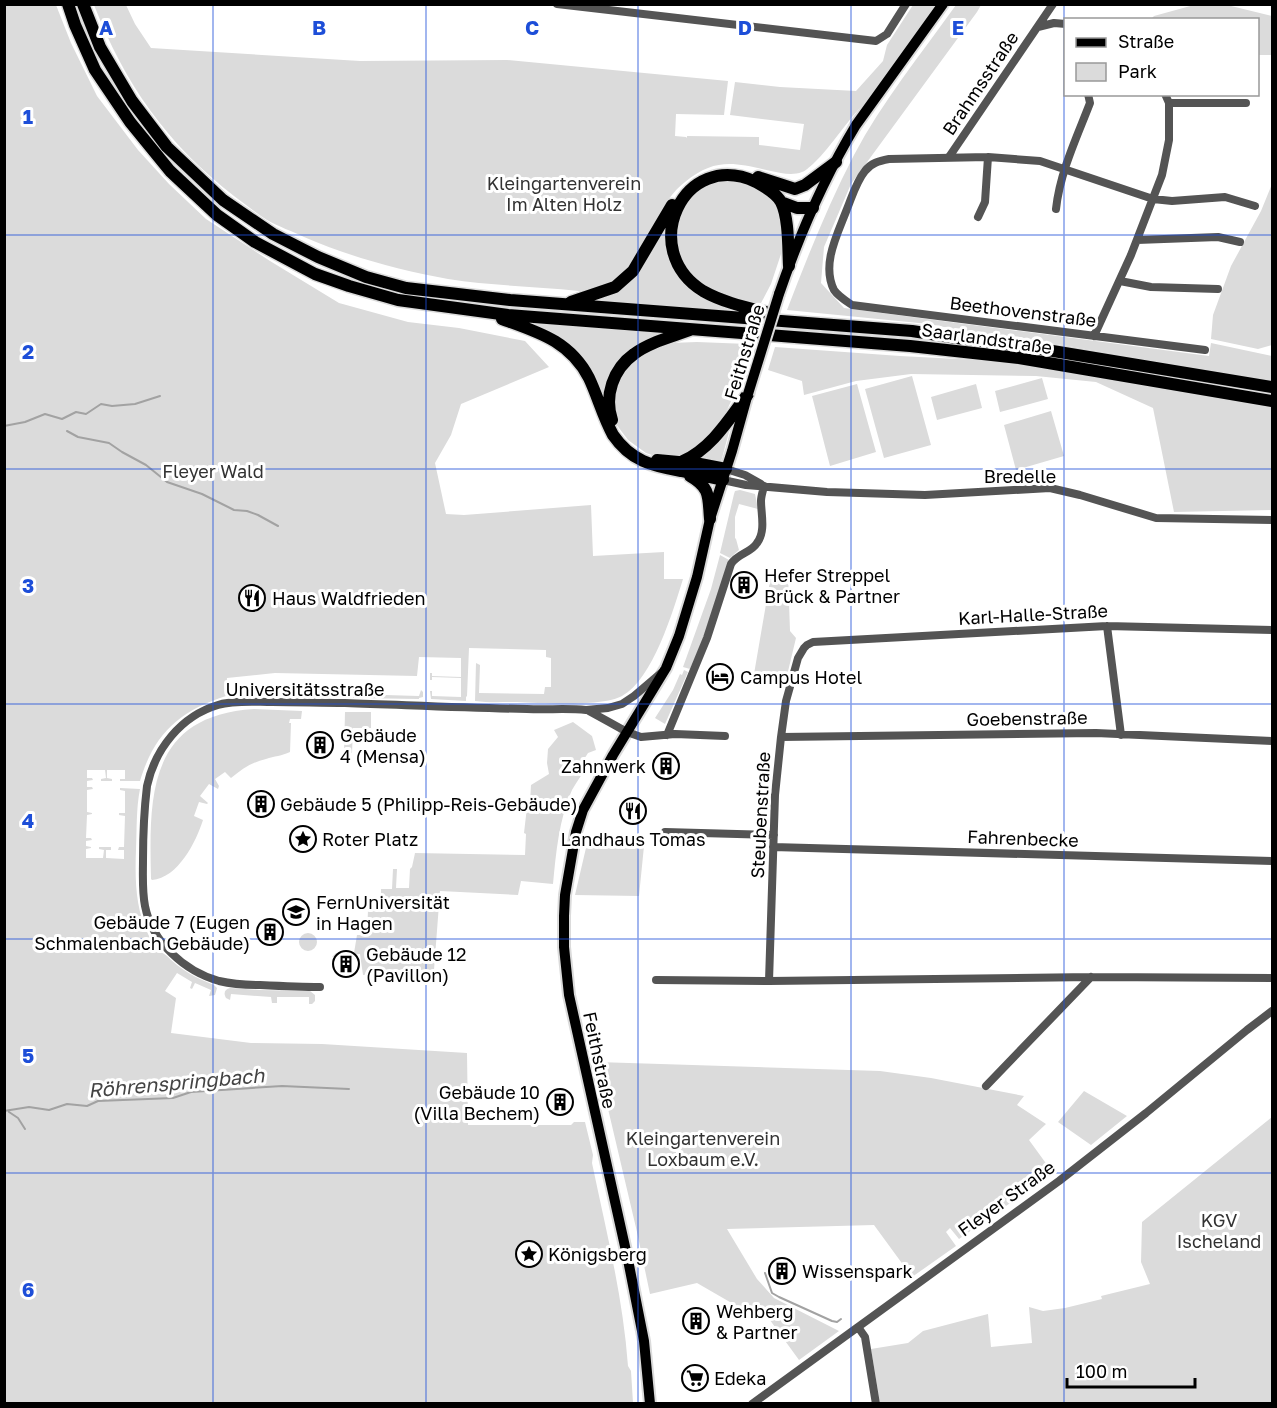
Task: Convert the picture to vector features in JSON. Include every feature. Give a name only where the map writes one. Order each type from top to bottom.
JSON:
[{"type":"highway","points":[[68,4],[95,70],[130,122],[170,171],[217,215],[255,242],[315,274],[398,300],[484,312],[544,335],[577,359],[589,379],[608,426],[618,443],[638,459],[656,466],[680,467],[700,464],[725,474]]},
{"type":"highway","points":[[83,4],[100,47],[132,101],[167,147],[222,200],[273,234],[327,261],[366,277],[406,288],[500,299],[803,322]]},
{"type":"highway","points":[[795,189],[805,185],[836,162]]},
{"type":"highway","points":[[564,304],[615,287],[633,271],[675,200],[695,181],[717,173],[734,171],[795,189],[813,208]]},
{"type":"highway","points":[[789,266],[787,233],[780,202],[772,192],[748,178],[734,175],[718,176],[706,180],[695,186],[685,196],[676,210],[672,222],[671,239],[674,253],[680,267],[703,291],[744,306],[803,322]]},
{"type":"highway","points":[[780,202],[797,207],[813,208]]},
{"type":"highway","name":"Saarlandstraße","points":[[484,312],[910,346],[1019,358],[1272,401]]},
{"type":"highway","name":"Saarlandstraße","points":[[803,322],[912,331],[1016,345],[1272,387]]},
{"type":"highway","points":[[694,329],[650,345],[634,354],[618,372],[610,389],[609,409],[618,433],[635,450],[680,467],[700,482],[708,496],[711,519]]},
{"type":"highway","points":[[680,467],[706,446],[748,394]]},
{"type":"main road","name":"Feithstraße","points":[[650,1404],[644,1341],[628,1260],[569,995],[564,947],[564,916],[565,895],[576,832],[588,799],[666,668],[679,636],[711,519],[779,294],[813,208],[856,125],[943,4]]},
{"type":"street","points":[[557,4],[876,41],[887,34],[906,4]]},
{"type":"street","name":"Brahmsstraße","points":[[949,157],[1053,4]]},
{"type":"street","name":"Brahmsstraße","points":[[1038,27],[1054,23],[1064,24]]},
{"type":"street","points":[[1056,208],[1065,169],[1090,103],[1088,96]]},
{"type":"street","points":[[1094,336],[1120,281],[1162,175],[1169,140],[1167,99],[1246,103]]},
{"type":"street","points":[[949,157],[1041,161],[1153,199],[1172,201],[1225,197],[1255,206]]},
{"type":"street","name":"Beethovenstraße","points":[[949,157],[889,159],[874,162],[865,170],[835,238],[831,253],[830,270],[833,288],[840,297],[852,305],[868,308],[1205,350]]},
{"type":"street","points":[[978,217],[985,202],[988,157]]},
{"type":"street","points":[[1137,240],[1218,237],[1240,242]]},
{"type":"street","points":[[1120,281],[1151,287],[1218,289]]},
{"type":"street","name":"Bredelle","points":[[725,474],[745,475],[764,486],[827,492],[925,495],[1050,489],[1080,495],[1156,518],[1272,520]]},
{"type":"street","points":[[667,735],[707,638],[731,564],[737,557],[755,546],[761,535],[761,498],[764,486]]},
{"type":"street","points":[[1107,626],[1121,735]]},
{"type":"street","name":"Karl-Halle-Straße","points":[[801,653],[807,645],[813,642],[1107,626],[1272,630]]},
{"type":"street","name":"Steubenstraße","points":[[770,981],[775,795],[786,701],[801,653]]},
{"type":"street","name":"Universitätsstraße","points":[[320,987],[247,985],[222,982],[208,977],[182,963],[170,952],[151,925],[145,906],[144,886],[143,842],[147,786],[161,749],[177,729],[205,710],[232,702],[586,710],[608,708],[622,704],[634,696],[666,668]]},
{"type":"street","name":"Universitätsstraße","points":[[586,710],[627,732]]},
{"type":"street","points":[[627,732],[644,737],[725,736]]},
{"type":"street","name":"Goebenstraße","points":[[781,736],[1096,733],[1272,741]]},
{"type":"street","points":[[665,832],[774,835]]},
{"type":"street","name":"Fahrenbecke","points":[[773,847],[1272,861]]},
{"type":"street","points":[[986,1086],[1091,977]]},
{"type":"street","points":[[656,980],[1272,978]]},
{"type":"street","name":"Fleyer Straße","points":[[752,1404],[1059,1181],[1272,1011]]},
{"type":"street","points":[[858,1327],[865,1337],[876,1404]]},
{"type":"green space","name":"Fleyer Wald","points":[[4,5],[56,5],[71,43],[97,96],[138,150],[206,219],[339,303],[408,322],[459,328],[525,341],[549,367],[461,404],[451,435],[435,463],[446,514],[464,515],[591,505],[593,556],[664,552],[664,579],[683,579],[667,626],[652,660],[633,687],[622,696],[613,699],[571,704],[475,701],[476,663],[480,665],[479,693],[544,694],[545,687],[551,687],[551,658],[546,657],[546,650],[469,648],[466,701],[431,699],[430,691],[432,691],[432,696],[461,697],[461,678],[432,677],[430,680],[430,673],[432,676],[461,677],[461,658],[419,657],[417,676],[275,673],[227,678],[226,696],[209,702],[182,717],[161,737],[146,764],[140,781],[120,781],[120,779],[125,779],[125,770],[107,770],[107,778],[112,781],[101,781],[106,778],[105,770],[87,770],[87,778],[93,780],[87,781],[87,787],[93,789],[87,790],[87,812],[92,814],[87,815],[86,838],[92,840],[86,841],[86,846],[91,848],[86,849],[86,858],[103,858],[104,850],[99,847],[111,847],[111,850],[106,850],[106,858],[124,859],[124,850],[118,850],[119,847],[124,847],[125,816],[119,815],[119,813],[125,813],[125,791],[120,788],[140,789],[136,883],[138,905],[144,926],[159,951],[183,969],[217,988],[215,995],[209,996],[211,990],[195,983],[192,989],[190,988],[192,982],[177,973],[165,991],[176,998],[171,1033],[251,1043],[322,1044],[467,1053],[468,1125],[571,1125],[574,1122],[585,1122],[618,1289],[628,1366],[631,1371],[633,1403],[5,1403]]},
{"type":"green space","name":"Kleingartenverein Im Alten Holz","points":[[94,5],[126,5],[151,48],[360,61],[507,60],[728,81],[724,115],[676,114],[675,136],[687,138],[687,136],[759,137],[759,145],[800,150],[804,124],[730,115],[735,82],[856,91],[883,61],[887,45],[913,5],[935,5],[866,102],[820,157],[806,170],[786,174],[726,164],[716,165],[696,174],[671,196],[629,264],[616,277],[600,287],[579,291],[497,285],[448,279],[411,271],[339,251],[267,220],[210,176],[168,133],[150,110],[119,61]]},
{"type":"green space","points":[[956,5],[981,5],[851,184],[824,247],[821,283],[844,308],[1209,356],[1211,343],[1272,356],[1272,382],[929,324],[787,310],[827,212],[865,135],[889,97]]},
{"type":"green space","points":[[1194,5],[1227,5],[1272,16],[1272,55],[1259,55],[1259,18],[1152,18]]},
{"type":"green space","points":[[725,178],[763,189],[780,212],[782,251],[771,284],[760,305],[728,296],[707,286],[690,272],[678,253],[675,223],[694,190]]},
{"type":"green space","points":[[1272,184],[1272,345],[1258,349],[1211,339],[1213,315],[1231,266],[1261,211]]},
{"type":"green space","points":[[666,230],[671,261],[680,277],[745,313],[590,301],[640,270]]},
{"type":"green space","points":[[525,323],[672,333],[637,346],[603,400],[589,371],[575,351],[555,335]]},
{"type":"green space","points":[[671,343],[748,344],[732,399],[724,417],[706,442],[680,457],[655,456],[646,453],[628,440],[616,424],[614,392],[623,372],[638,357],[660,346]]},
{"type":"green space","points":[[775,347],[1022,365],[1272,406],[1272,510],[1174,512],[1153,408],[1096,382],[1036,376],[911,374],[856,381],[804,395],[802,381],[768,370]]},
{"type":"green space","points":[[912,376],[931,445],[884,458],[865,389]]},
{"type":"green space","points":[[1042,378],[1048,399],[1000,412],[995,391]]},
{"type":"green space","points":[[857,384],[876,452],[830,466],[812,396]]},
{"type":"green space","points":[[976,384],[982,408],[937,420],[931,397]]},
{"type":"green space","points":[[1051,411],[1064,456],[1016,470],[1004,425]]},
{"type":"green space","points":[[733,417],[721,462],[698,459]]},
{"type":"green space","points":[[735,491],[755,494],[758,509],[739,504],[735,517],[735,538],[739,550],[730,558],[720,553],[734,494]]},
{"type":"green space","points":[[720,555],[729,560],[703,639],[690,669],[683,667],[711,589]]},
{"type":"green space","points":[[788,574],[790,631],[796,638],[784,688],[754,674],[771,575]]},
{"type":"green space","points":[[684,670],[688,672],[665,724],[655,718]]},
{"type":"green space","points":[[240,686],[275,687],[275,692],[307,693],[309,688],[309,694],[306,696],[234,696],[234,690]]},
{"type":"green space","points":[[383,690],[385,695],[419,696],[421,690],[423,697],[419,699],[353,698],[353,694],[382,695]]},
{"type":"green space","points":[[254,709],[302,711],[301,719],[290,719],[290,752],[256,762],[231,778],[225,772],[215,779],[219,786],[218,789],[209,784],[200,796],[208,803],[199,802],[194,816],[203,820],[191,848],[185,858],[170,873],[152,880],[151,818],[155,790],[162,765],[174,744],[193,727],[219,715]]},
{"type":"green space","points":[[345,712],[371,712],[371,728],[353,728],[352,753],[344,753]]},
{"type":"green space","points":[[573,722],[592,736],[596,750],[588,753],[581,764],[585,769],[572,790],[564,813],[553,884],[521,881],[518,895],[440,891],[434,970],[398,970],[363,975],[360,954],[332,957],[336,953],[354,953],[357,935],[367,935],[368,910],[375,910],[381,897],[381,889],[392,889],[393,869],[397,869],[396,888],[409,888],[410,869],[415,853],[525,855],[526,834],[524,833],[527,807],[525,803],[530,803],[531,785],[549,774],[548,749],[558,737],[554,730]]},
{"type":"green space","points":[[589,835],[645,836],[639,896],[575,895]]},
{"type":"green space","points":[[308,933],[314,936],[317,942],[314,948],[308,951],[302,948],[299,942],[302,936]]},
{"type":"green space","points":[[230,988],[310,991],[315,995],[315,1001],[309,1004],[309,997],[277,997],[277,1003],[272,1003],[271,997],[231,994],[230,1000],[226,998],[225,993]]},
{"type":"green space","name":"Kleingartenverein Loxbaum e.V.","points":[[597,1062],[880,1071],[931,1078],[1024,1096],[1017,1105],[1046,1124],[1029,1140],[1053,1173],[959,1239],[950,1228],[946,1232],[956,1246],[912,1277],[874,1225],[727,1229],[757,1279],[774,1298],[839,1331],[799,1360],[767,1316],[761,1320],[697,1283],[650,1294]]},
{"type":"green space","points":[[1084,1091],[1127,1116],[1091,1145],[1058,1122]]},
{"type":"green space","name":"KGV Ischeland","points":[[1272,1117],[1272,1403],[880,1403],[871,1349],[908,1343],[923,1331],[988,1314],[991,1347],[1032,1343],[1029,1307],[1043,1311],[1065,1308],[1150,1284],[1141,1262],[1142,1222]]},
{"type":"waterway","points":[[4,426],[25,422],[45,414],[62,419],[76,412],[86,414],[101,404],[112,406],[135,404],[160,396]]},
{"type":"waterway","points":[[67,431],[78,437],[109,443],[146,465],[167,482],[202,494],[234,510],[258,515],[278,526]]},
{"type":"waterway","name":"Röhrenspringbach","points":[[4,1111],[29,1107],[49,1110],[67,1104],[87,1106],[98,1101],[173,1098],[191,1092],[282,1086],[349,1089]]},
{"type":"waterway","points":[[9,1112],[18,1118],[25,1129]]},
{"type":"waterway","points":[[765,1273],[772,1293],[832,1321],[837,1322],[841,1319]]},
{"type":"place","name":"Hefer Streppel Brück & Partner","points":[[744,585]]},
{"type":"place","name":"Haus Waldfrieden","points":[[252,598]]},
{"type":"place","name":"Campus Hotel","points":[[720,677]]},
{"type":"place","name":"Gebäude 4 (Mensa)","points":[[320,745]]},
{"type":"place","name":"Zahnwerk","points":[[666,766]]},
{"type":"place","name":"Gebäude 5 (Philipp-Reis-Gebäude)","points":[[261,804]]},
{"type":"place","name":"Landhaus Tomas","points":[[633,811]]},
{"type":"place","name":"Roter Platz","points":[[303,839]]},
{"type":"place","name":"FernUniversität in Hagen","points":[[296,912]]},
{"type":"place","name":"Gebäude 7 (Eugen Schmalenbach Gebäude)","points":[[270,932]]},
{"type":"place","name":"Gebäude 12 (Pavillon)","points":[[346,964]]},
{"type":"place","name":"Gebäude 10 (Villa Bechem)","points":[[560,1102]]},
{"type":"place","name":"Königsberg","points":[[529,1254]]},
{"type":"place","name":"Wissenspark","points":[[782,1271]]},
{"type":"place","name":"Wehberg & Partner","points":[[696,1321]]},
{"type":"place","name":"Edeka","points":[[695,1378]]}]
